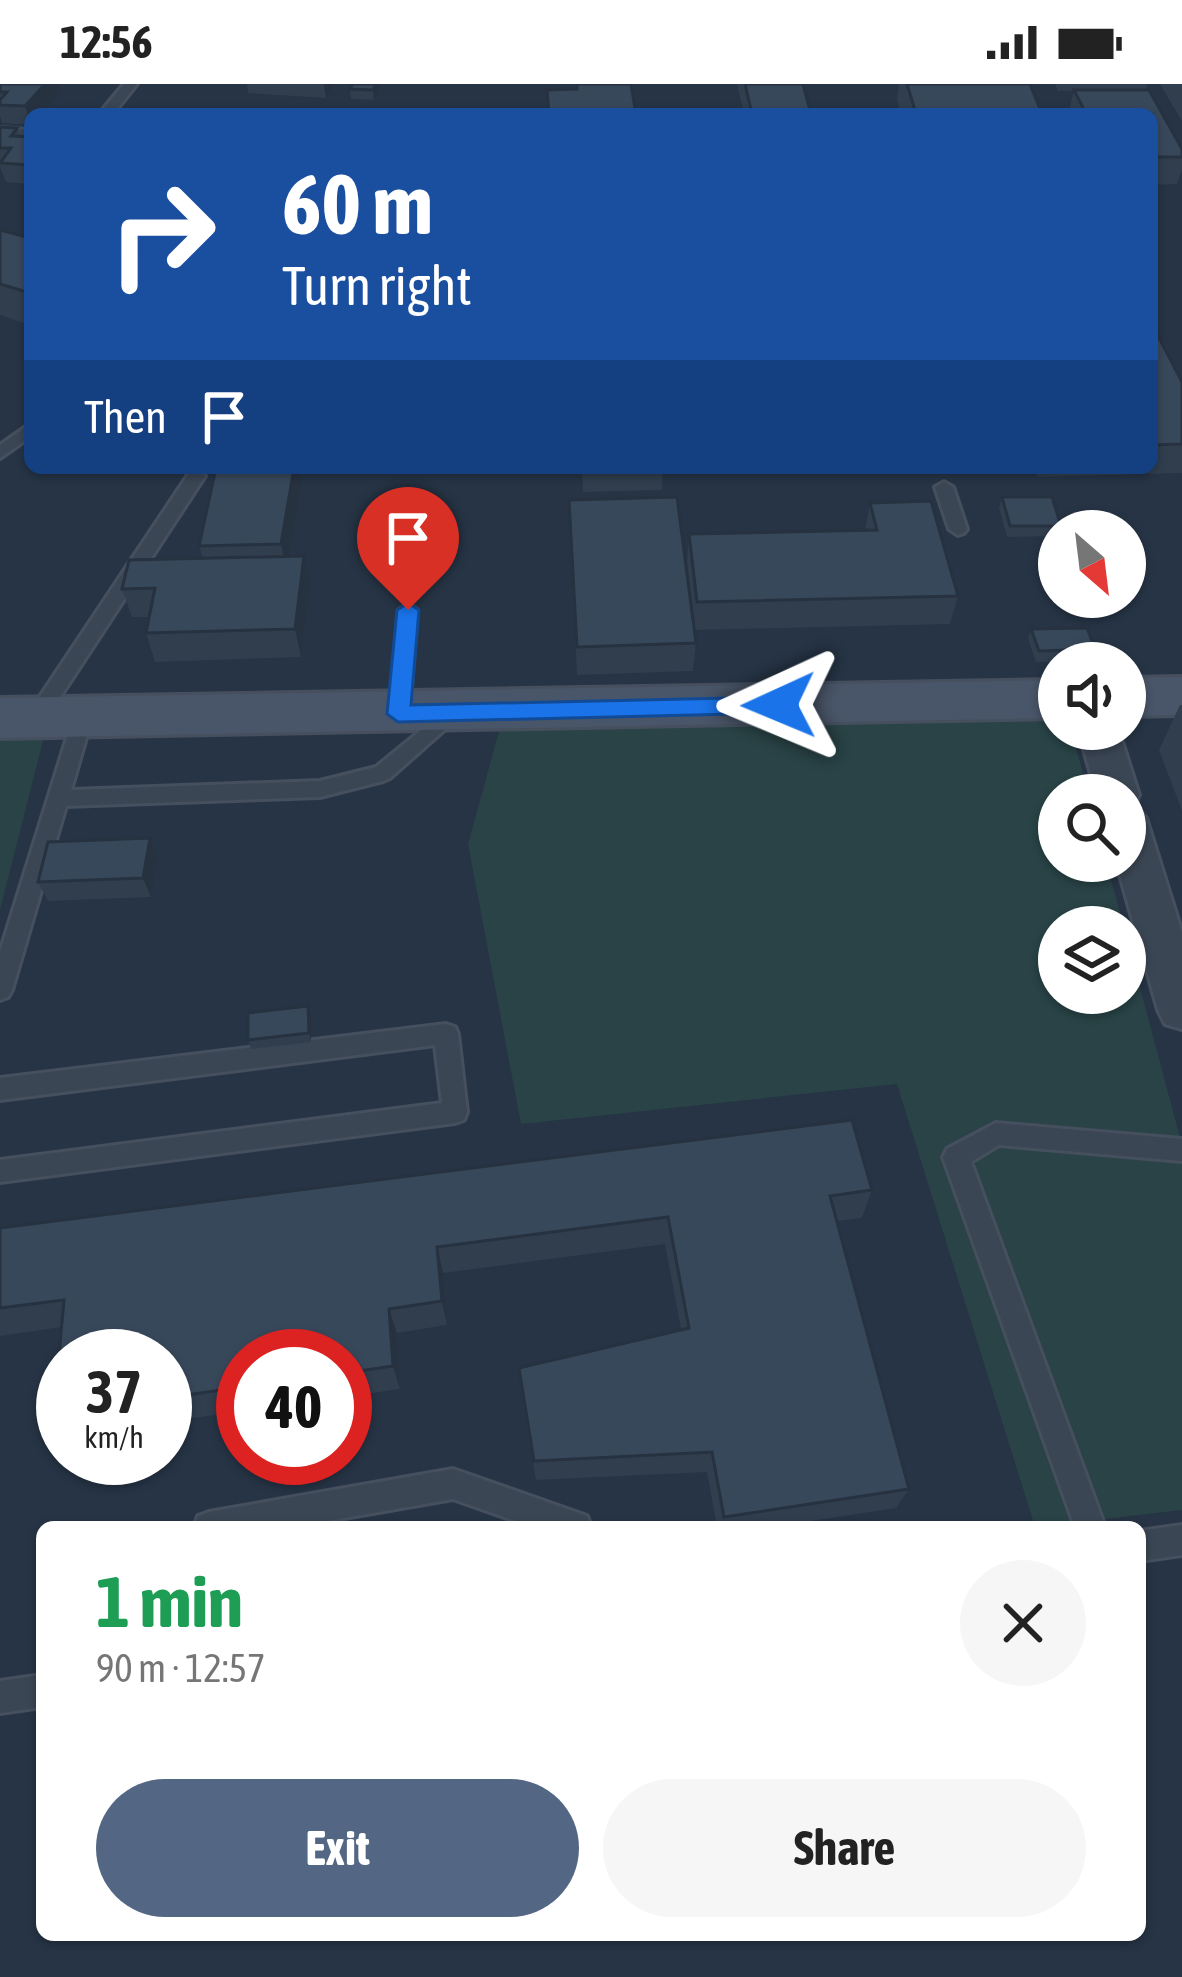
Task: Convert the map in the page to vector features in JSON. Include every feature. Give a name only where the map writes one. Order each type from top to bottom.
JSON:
[{"type":"street","points":[[1146,697],[1182,696]]},
{"type":"street","points":[[40,718],[1038,699]]},
{"type":"street","points":[[1144,882],[1182,1010]]},
{"type":"lane","points":[[111,108],[131,84]]},
{"type":"lane","points":[[0,990],[58,797],[40,718],[196,476]]},
{"type":"lane","points":[[944,487],[958,529]]},
{"type":"lane","points":[[58,797],[320,790],[383,773],[425,713],[408,610]]},
{"type":"lane","points":[[0,1089],[446,1034],[455,1112],[0,1171]]},
{"type":"lane","points":[[1088,1521],[956,1157],[996,1134],[1182,1150]]},
{"type":"lane","points":[[243,1521],[453,1484],[559,1521]]},
{"type":"lane","points":[[1146,1545],[1182,1540]]},
{"type":"lane","points":[[0,1697],[36,1691]]},
{"type":"green space","points":[[1038,717],[1038,750],[1077,750],[1083,774],[1038,774],[1038,882],[1112,882],[1118,906],[1038,906],[1038,1014],[1146,1014],[1146,1010],[1182,1145],[1182,1510],[1087,1521],[1033,1521],[897,1084],[521,1124],[468,844],[501,724]]},
{"type":"green space","points":[[46,729],[0,910],[0,730]]},
{"type":"building","points":[[0,84],[45,84],[25,106],[0,105],[7,92],[0,92]]},
{"type":"building","points":[[353,84],[376,84],[373,90],[350,89]]},
{"type":"building","points":[[577,84],[631,84],[635,108],[548,108],[547,90],[577,89]]},
{"type":"building","points":[[745,84],[803,84],[809,108],[751,108]]},
{"type":"building","points":[[907,84],[1030,84],[1040,108],[914,108]]},
{"type":"building","points":[[1074,90],[1149,90],[1182,149],[1182,157],[1158,157],[1158,108],[1083,108]]},
{"type":"building","points":[[0,127],[17,128],[11,136],[24,137],[24,165],[0,163],[11,148],[0,148]]},
{"type":"building","points":[[0,230],[24,236],[24,291],[0,284]]},
{"type":"building","points":[[1158,336],[1182,382],[1182,444],[1158,445]]},
{"type":"building","points":[[215,474],[293,474],[281,544],[199,546]]},
{"type":"building","points":[[677,497],[696,643],[577,647],[569,500]]},
{"type":"building","points":[[1002,497],[1052,497],[1056,510],[1038,510],[1038,526],[1010,526]]},
{"type":"building","points":[[931,501],[958,596],[697,602],[689,534],[877,530],[870,503]]},
{"type":"building","points":[[304,556],[295,629],[146,633],[155,588],[122,589],[129,560]]},
{"type":"building","points":[[1087,628],[1092,642],[1038,642],[1038,648],[1031,629]]},
{"type":"building","points":[[150,838],[143,878],[38,882],[48,842]]},
{"type":"building","points":[[308,1006],[309,1033],[248,1040],[248,1013]]},
{"type":"building","points":[[852,1120],[872,1190],[830,1196],[909,1489],[724,1517],[712,1452],[534,1461],[519,1368],[689,1328],[668,1217],[437,1247],[442,1301],[389,1309],[393,1366],[372,1369],[372,1329],[216,1329],[216,1391],[192,1394],[192,1329],[61,1329],[64,1300],[0,1308],[0,1228]]},
{"type":"route","points":[[408,610],[398,714],[779,705]]}]
